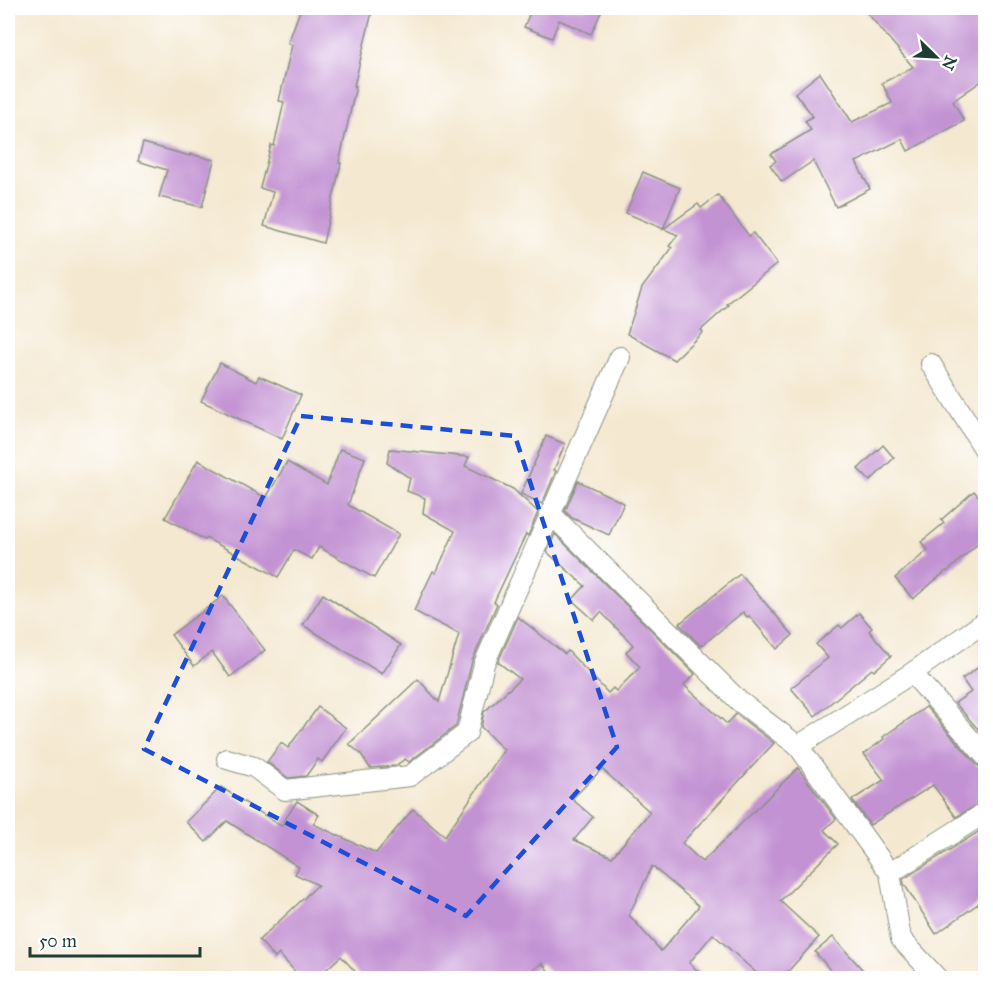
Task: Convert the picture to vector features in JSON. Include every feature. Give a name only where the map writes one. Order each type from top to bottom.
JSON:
[{"type":"street","points":[[226,759],[254,766],[285,790],[410,776],[467,733],[484,664],[620,357]]},
{"type":"street","points":[[931,364],[986,452]]},
{"type":"street","points":[[551,514],[739,702],[798,746],[890,873],[901,939],[937,978]]},
{"type":"street","points":[[798,746],[912,673],[986,621]]},
{"type":"street","points":[[912,673],[986,757]]},
{"type":"street","points":[[890,873],[986,812]]},
{"type":"highlighted area","points":[[301,416],[515,436],[617,747],[466,916],[144,749]]},
{"type":"building","points":[[301,8],[373,8],[354,86],[356,86],[339,163],[341,163],[323,243],[264,226],[273,192],[260,188],[271,145],[274,146],[284,102],[279,101],[292,45],[288,43]]},
{"type":"building","points":[[532,8],[603,8],[591,34],[559,20],[552,38],[524,27]]},
{"type":"building","points":[[863,8],[986,8],[986,78],[953,101],[964,121],[908,151],[902,139],[856,162],[870,189],[836,207],[813,161],[782,182],[770,165],[776,161],[771,154],[811,130],[805,121],[813,116],[795,93],[820,73],[852,122],[892,103],[882,83],[913,67]]},
{"type":"building","points":[[143,143],[214,160],[202,207],[159,197],[167,170],[138,161]]},
{"type":"building","points":[[643,172],[680,188],[663,229],[626,213]]},
{"type":"building","points":[[718,195],[749,236],[753,233],[777,264],[727,304],[729,305],[701,330],[703,332],[674,360],[627,334],[642,288],[672,248],[669,246],[678,235],[663,229],[698,204],[701,208]]},
{"type":"building","points":[[220,363],[256,382],[259,376],[301,395],[282,439],[201,401]]},
{"type":"building","points":[[546,436],[565,444],[542,504],[521,494]]},
{"type":"building","points":[[883,445],[894,458],[870,481],[858,469]]},
{"type":"building","points":[[340,449],[365,458],[348,505],[399,534],[374,578],[319,547],[312,559],[294,550],[278,577],[165,518],[198,460],[266,498],[287,462],[327,485]]},
{"type":"building","points":[[390,449],[469,457],[465,466],[513,489],[538,512],[494,602],[497,604],[472,661],[456,726],[409,762],[405,759],[395,766],[370,768],[361,754],[349,744],[418,679],[439,702],[459,634],[414,611],[433,571],[436,573],[455,531],[423,513],[425,498],[407,491],[410,478],[387,463]]},
{"type":"building","points":[[578,481],[624,503],[609,535],[572,518],[565,511]]},
{"type":"building","points":[[974,491],[986,505],[986,536],[913,599],[895,578],[928,550],[921,542],[944,523],[941,520]]},
{"type":"building","points":[[555,534],[695,674],[684,685],[727,724],[736,714],[774,743],[682,843],[702,862],[798,768],[836,819],[824,830],[838,844],[780,901],[819,937],[782,978],[762,978],[713,934],[689,963],[706,978],[554,978],[542,963],[523,978],[361,978],[341,956],[317,978],[301,978],[279,954],[275,958],[259,940],[318,885],[295,874],[299,867],[227,821],[206,842],[186,822],[221,787],[281,826],[297,801],[319,815],[313,824],[376,853],[413,809],[445,836],[504,750],[481,727],[484,712],[520,679],[498,662],[518,617],[565,654],[568,651],[608,693],[613,688],[616,691],[640,667],[626,652],[633,645],[601,612],[594,620],[572,600],[585,586],[547,552]],"holes":[[[602,769],[650,812],[612,857],[574,840],[593,817],[572,799]],[[652,866],[699,906],[661,951],[629,915]]]},
{"type":"building","points":[[740,574],[793,635],[777,649],[743,612],[701,646],[679,624]]},
{"type":"building","points":[[323,594],[401,645],[382,674],[303,625]]},
{"type":"building","points":[[223,596],[265,650],[230,677],[212,652],[194,666],[171,635]]},
{"type":"building","points":[[859,613],[872,628],[869,631],[891,656],[815,716],[791,688],[828,658],[816,644],[839,625],[842,628]]},
{"type":"building","points":[[986,662],[986,738],[955,703],[971,692],[962,679]]},
{"type":"building","points":[[318,707],[346,728],[322,762],[318,759],[306,776],[288,778],[267,762],[281,743],[288,748]]},
{"type":"building","points":[[926,707],[977,765],[986,769],[986,800],[956,817],[933,785],[870,825],[852,800],[884,780],[864,754],[884,739],[883,737]]},
{"type":"building","points":[[986,827],[986,898],[936,934],[903,879]]},
{"type":"building","points":[[833,937],[870,978],[837,978],[815,952]]}]
